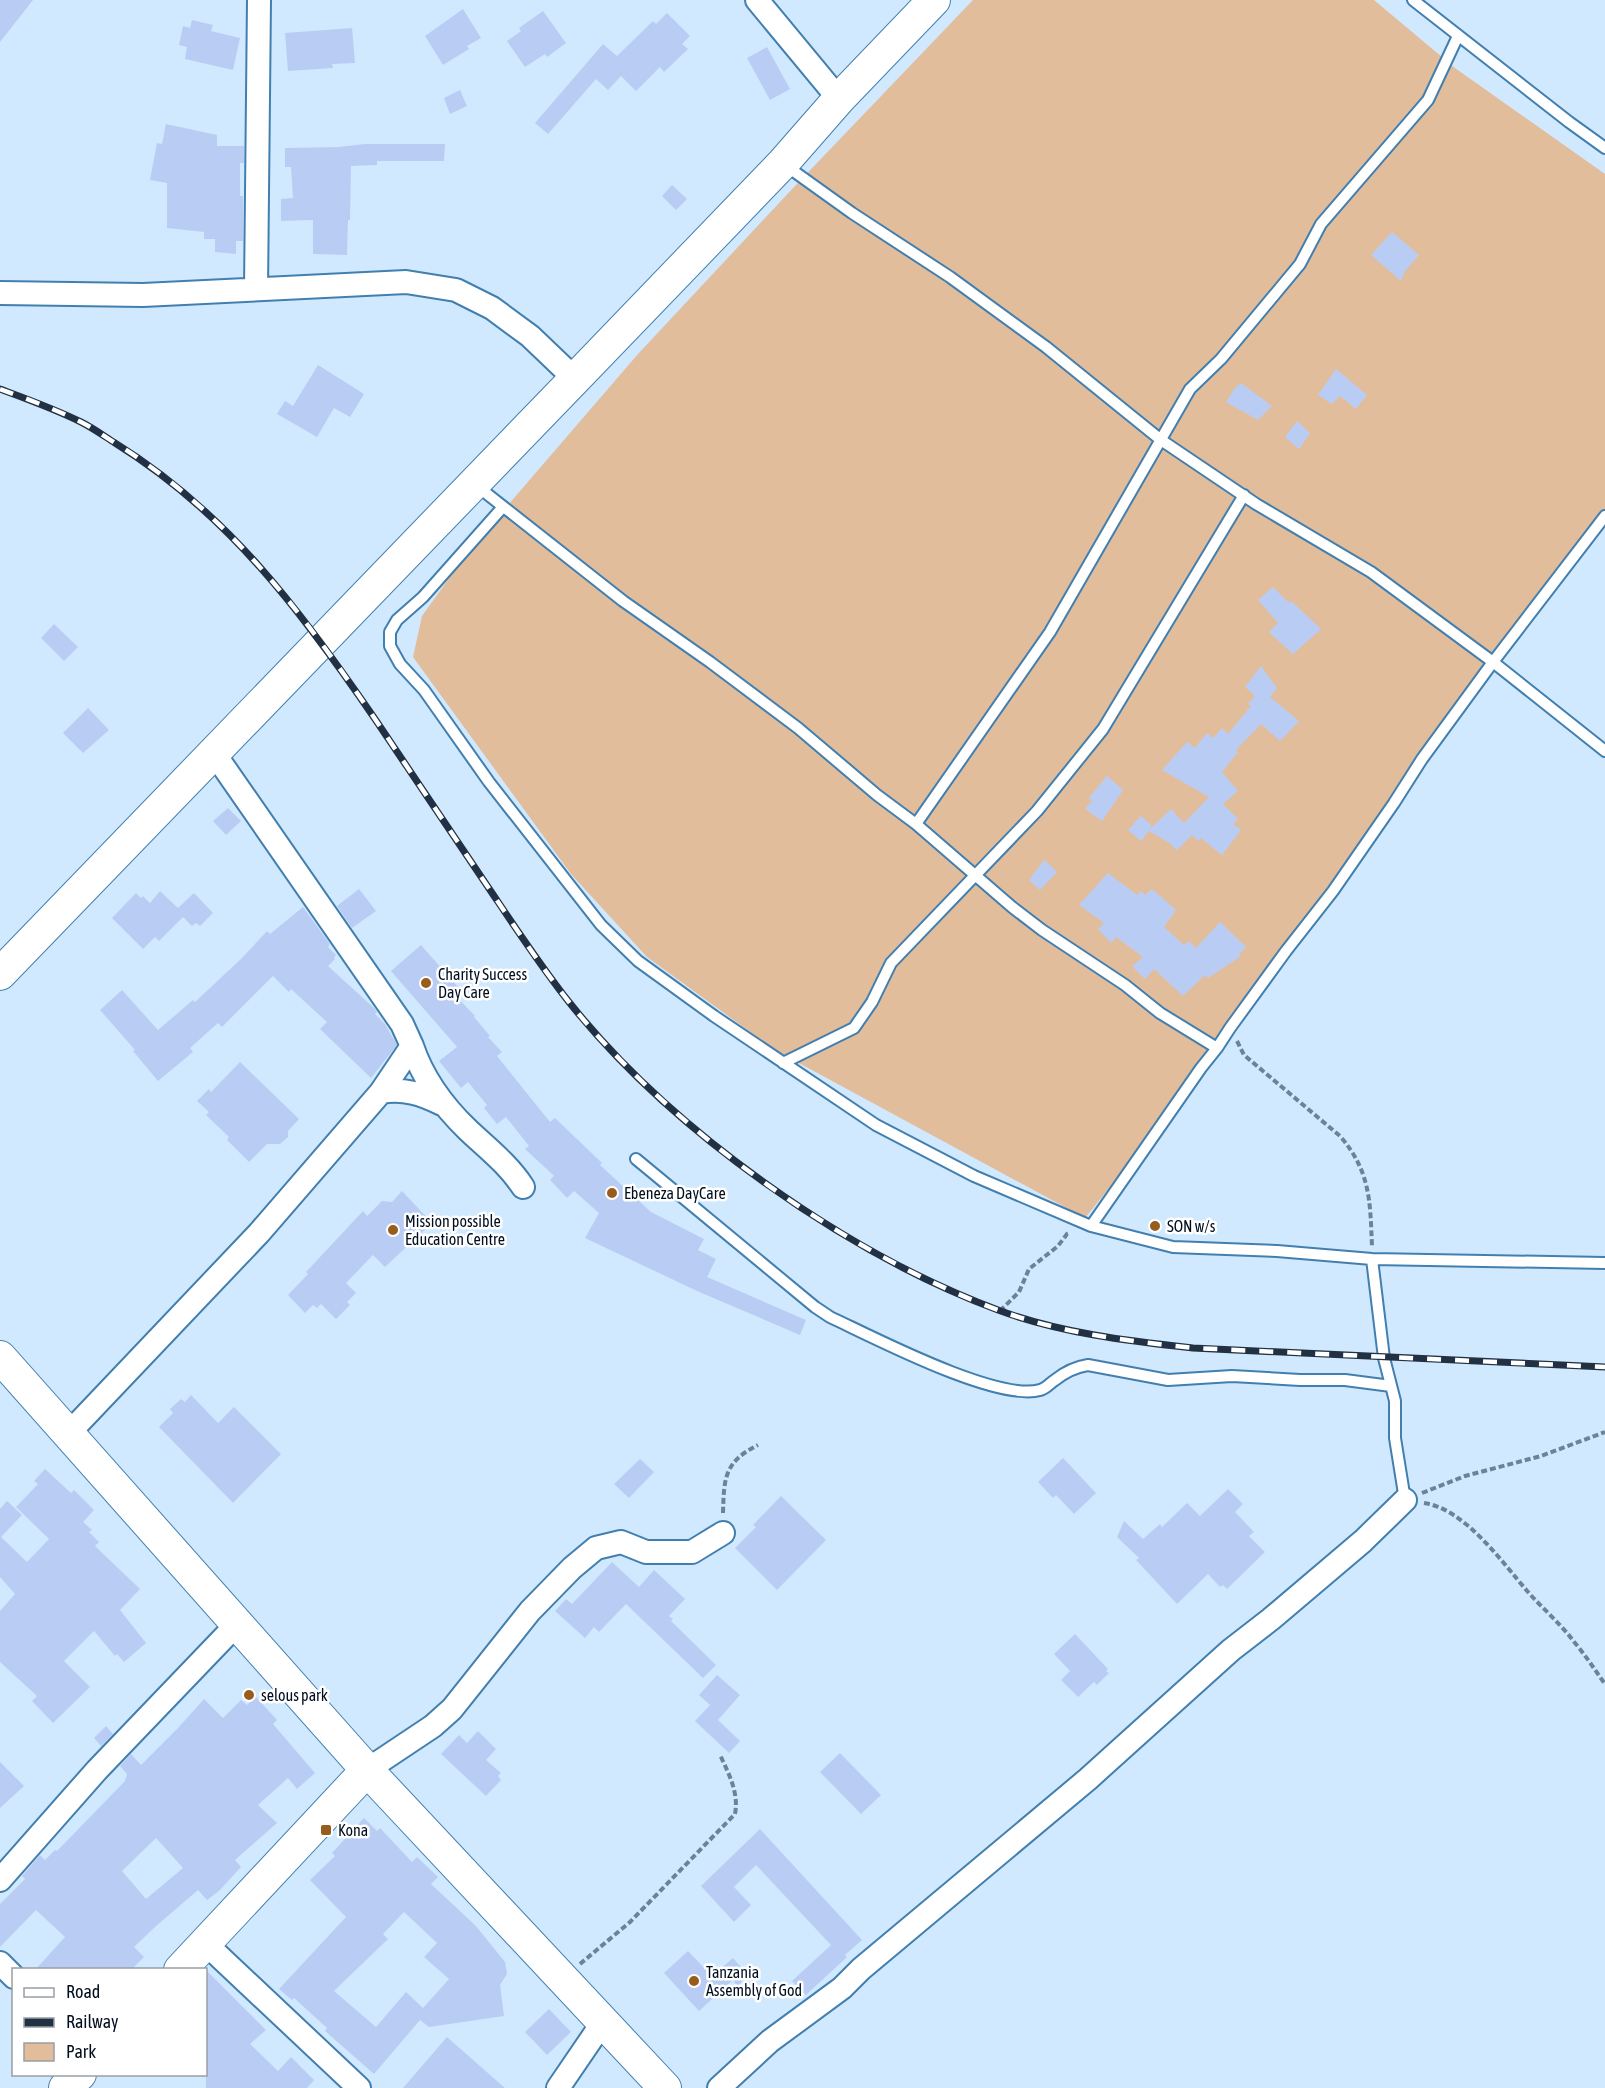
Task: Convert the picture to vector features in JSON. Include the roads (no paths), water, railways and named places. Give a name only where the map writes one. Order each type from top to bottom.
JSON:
[{"type":"street","points":[[256,289],[259,0]]},
{"type":"street","points":[[757,0],[839,99]]},
{"type":"street","points":[[0,974],[783,163],[839,99],[934,0]]},
{"type":"street","points":[[0,293],[143,295],[406,282],[456,290],[492,308],[530,336],[575,379]]},
{"type":"street","points":[[214,753],[402,1024],[418,1065],[429,1084],[467,1130],[514,1173],[523,1187]]},
{"type":"street","points":[[69,1433],[259,1233],[381,1092],[412,1046]]},
{"type":"street","points":[[381,1092],[396,1089],[412,1091],[444,1104]]},
{"type":"street","points":[[0,1357],[367,1770],[664,2088]]},
{"type":"street","points":[[719,2088],[770,2041],[842,1988],[861,1969],[1063,1800],[1231,1650],[1363,1541],[1405,1500]]},
{"type":"street","points":[[182,1968],[367,1770],[434,1726],[452,1709],[530,1611],[572,1568],[596,1548],[621,1542],[646,1552],[692,1552],[723,1533]]},
{"type":"street","points":[[0,1880],[97,1770],[237,1624]]},
{"type":"street","points":[[205,1943],[348,2085]]},
{"type":"street","points":[[0,1964],[12,1975]]},
{"type":"street","points":[[558,2088],[603,2022]]},
{"type":"street","points":[[65,2088],[78,2076]]},
{"type":"lane","points":[[1413,0],[1605,148]]},
{"type":"lane","points":[[916,824],[1050,632],[1190,389],[1221,359],[1300,264],[1321,224],[1428,100],[1458,36]]},
{"type":"lane","points":[[783,163],[824,194],[950,277],[1036,340],[1161,440],[1313,539],[1371,572],[1493,662],[1605,751]]},
{"type":"lane","points":[[474,484],[623,601],[798,728],[1042,930],[1125,985],[1160,1013],[1218,1048]]},
{"type":"lane","points":[[783,1064],[854,1028],[872,1002],[891,963],[1037,811],[1103,729],[1244,495]]},
{"type":"lane","points":[[502,508],[423,597],[397,620],[389,639],[394,654],[424,690],[489,782],[601,925],[638,961],[783,1064],[876,1125],[974,1176],[1091,1226],[1173,1247],[1277,1251],[1372,1259],[1605,1263]]},
{"type":"lane","points":[[1091,1226],[1201,1068],[1333,891],[1422,759],[1605,516]]},
{"type":"lane","points":[[636,1159],[830,1317],[932,1365],[971,1378],[1023,1392],[1042,1390],[1076,1367],[1088,1365],[1168,1380],[1232,1376],[1345,1380],[1391,1386]]},
{"type":"lane","points":[[1372,1259],[1384,1358],[1395,1401],[1395,1438],[1405,1500]]},
{"type":"railway","points":[[0,389],[41,404],[94,429],[156,471],[193,500],[227,533],[260,567],[319,640],[375,719],[526,944],[569,1002],[610,1049],[657,1096],[764,1182],[822,1221],[881,1256],[940,1286],[1022,1318],[1094,1335],[1193,1348],[1605,1367]]},
{"type":"place","name":"Charity Success Day Care","points":[[426,983]]},
{"type":"place","name":"Ebeneza DayCare","points":[[612,1193]]},
{"type":"place","name":"SON w/s","points":[[1155,1226]]},
{"type":"place","name":"Mission possible Education Centre","points":[[393,1230]]},
{"type":"place","name":"selous park","points":[[249,1695]]},
{"type":"place","name":"Kona","points":[[326,1830]]},
{"type":"place","name":"Tanzania Assembly of God","points":[[694,1981]]}]
